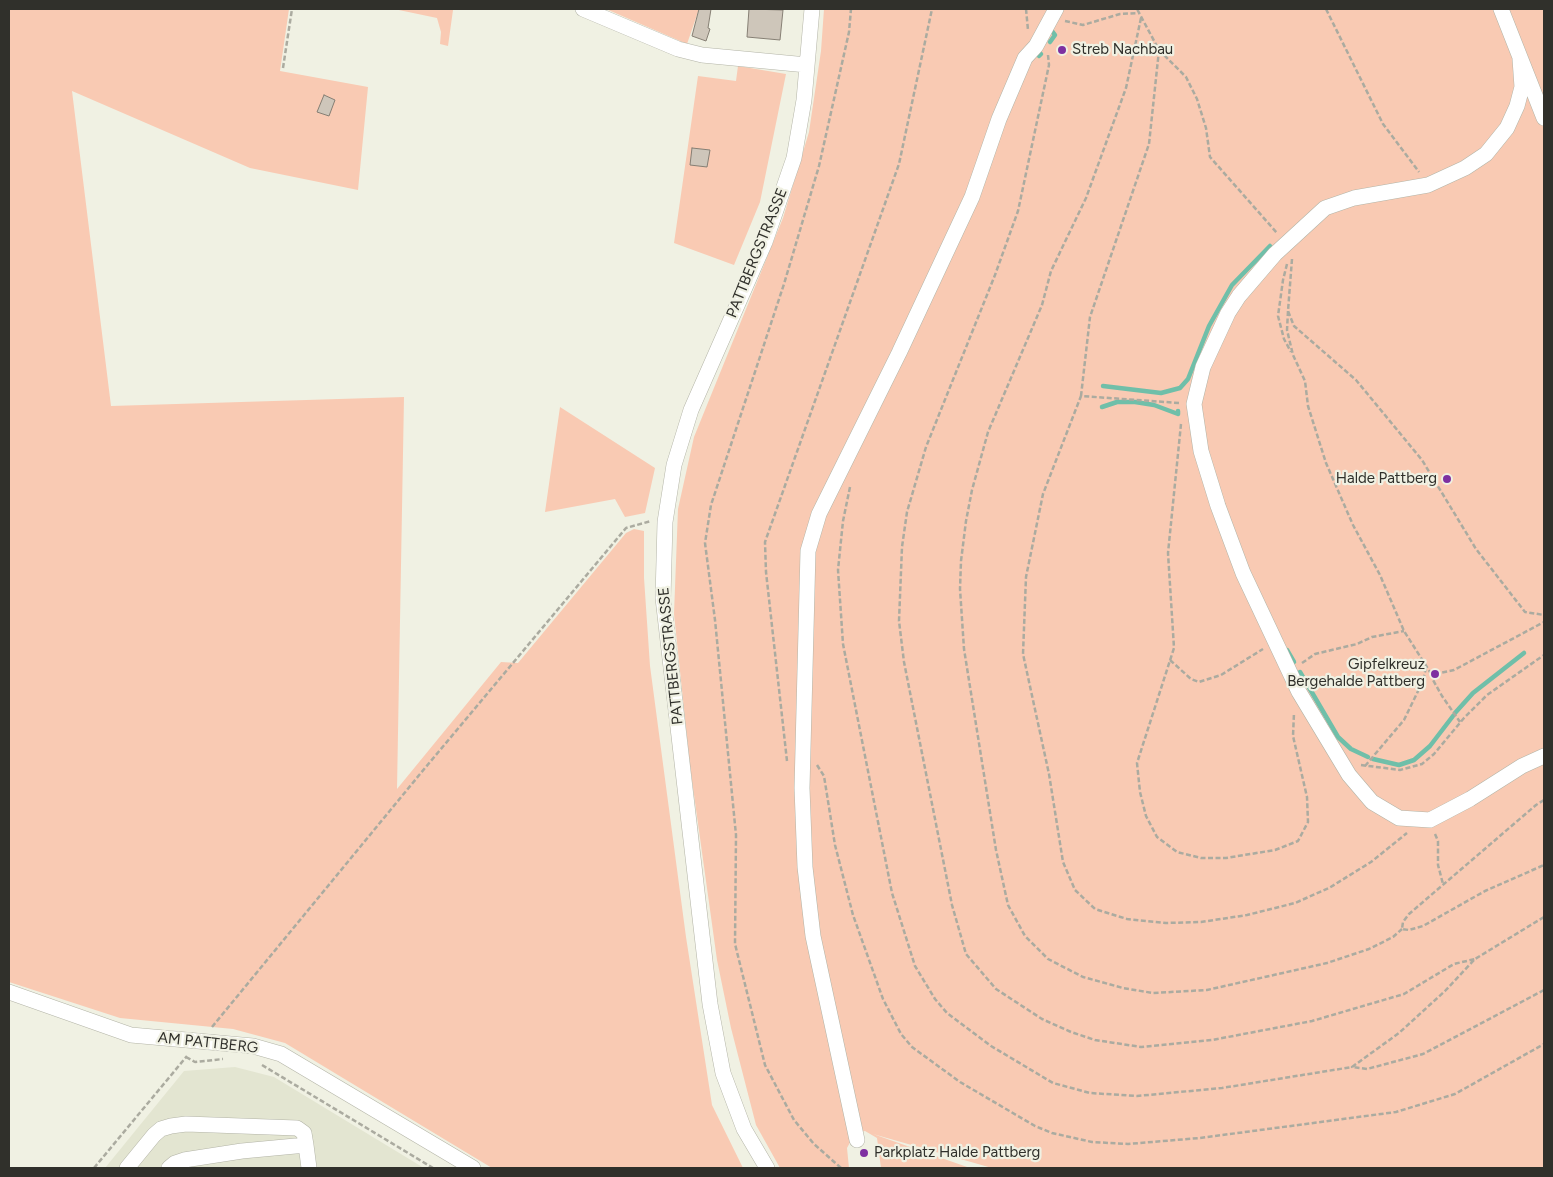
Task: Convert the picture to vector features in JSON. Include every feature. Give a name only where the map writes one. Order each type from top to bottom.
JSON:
[{"type":"street","points":[[583,9],[678,49],[702,56],[808,65]]},
{"type":"street","name":"PATTBERGSTRASSE","points":[[766,1168],[744,1129],[723,1073],[710,1004],[663,598],[657,521],[691,410],[765,242],[784,192],[797,140],[808,65],[812,9]]},
{"type":"street","points":[[1501,9],[1544,118]]},
{"type":"street","points":[[857,1140],[813,936],[805,867],[802,788],[808,552],[819,514],[899,352],[972,197],[999,119],[1025,58],[1036,46],[1050,20]]},
{"type":"street","points":[[1520,59],[1522,87],[1517,106],[1507,128],[1486,154],[1465,168],[1428,185],[1337,202],[1314,216],[1261,269],[1228,314],[1203,367],[1194,404],[1201,451],[1218,506],[1243,573],[1299,692],[1349,775],[1372,802],[1399,818],[1426,821],[1470,799],[1522,766],[1544,756]]},
{"type":"street","name":"AM PATTBERG","points":[[9,992],[131,1035],[253,1046],[293,1060],[473,1168]]},
{"type":"street","points":[[127,1168],[154,1135],[162,1129],[186,1124],[297,1128],[304,1133],[309,1168]]},
{"type":"street","points":[[169,1168],[175,1163],[184,1160],[242,1151],[306,1145]]},
{"type":"path","points":[[284,68],[292,9]]},
{"type":"path","points":[[841,1168],[814,1144],[794,1120],[765,1066],[735,944],[736,835],[715,620],[705,543],[711,505],[784,284],[819,166],[849,32],[851,9]]},
{"type":"path","points":[[787,764],[766,572],[765,542],[899,164],[932,9]]},
{"type":"path","points":[[1026,9],[1028,36]]},
{"type":"path","points":[[1138,9],[1141,18],[1160,50],[1186,77],[1198,99],[1203,113],[1210,157],[1273,226],[1278,234],[1278,242],[1290,241]]},
{"type":"path","points":[[1326,9],[1383,124],[1428,185]]},
{"type":"path","points":[[1139,13],[1120,14],[1083,25],[1050,20],[1048,65],[1018,211],[995,275],[926,448],[907,512],[902,547],[899,621],[904,662],[952,905],[966,954],[996,989],[1042,1018],[1071,1032],[1095,1040],[1141,1047],[1212,1040],[1312,1022],[1397,996],[1454,964],[1474,959]]},
{"type":"path","points":[[1141,18],[1126,88],[1086,198],[1051,271],[1042,305],[988,432],[972,490],[966,521],[961,561],[963,633],[996,850],[1008,905],[1014,920],[1048,959],[1083,977],[1122,988],[1153,993],[1207,990],[1327,963],[1369,949],[1393,937],[1402,929],[1403,922],[1409,914],[1544,800]]},
{"type":"path","points":[[1160,50],[1149,144],[1090,317],[1081,396],[1043,494],[1026,578],[1023,654],[1049,774],[1064,862],[1080,895],[1095,909],[1127,919],[1166,923],[1201,922],[1248,915],[1295,903],[1329,888],[1371,862],[1426,821],[1438,841],[1438,865],[1443,884]]},
{"type":"path","points":[[1290,241],[1288,263],[1282,280],[1278,316],[1284,339],[1305,381],[1308,406],[1326,463],[1352,525],[1380,575],[1404,631],[1426,667],[1432,672],[1433,680],[1460,722]]},
{"type":"path","points":[[1290,241],[1287,330],[1293,355]]},
{"type":"path","points":[[1288,263],[1290,268]]},
{"type":"path","points":[[1288,311],[1297,330],[1336,360],[1356,380],[1422,460],[1476,549],[1525,612],[1544,615]]},
{"type":"path","points":[[1081,396],[1194,404]]},
{"type":"path","points":[[1194,404],[1182,415],[1171,515],[1168,553],[1174,648],[1137,763],[1140,792],[1146,816],[1157,837],[1177,852],[1201,858],[1226,858],[1275,850],[1298,841],[1308,822],[1307,797],[1293,736],[1293,716],[1299,692]]},
{"type":"path","points":[[850,485],[843,521],[838,570],[843,644],[892,893],[916,966],[935,999],[947,1013],[991,1046],[1053,1083],[1090,1093],[1137,1096],[1222,1088],[1352,1067],[1366,1069],[1422,1054],[1544,990]]},
{"type":"path","points":[[652,511],[657,521]]},
{"type":"path","points":[[650,530],[657,521]]},
{"type":"path","points":[[201,1041],[425,768],[626,528],[657,521]]},
{"type":"path","points":[[1432,672],[1454,670],[1544,622]]},
{"type":"path","points":[[1288,670],[1315,654],[1358,644],[1372,637],[1404,631]]},
{"type":"path","points":[[1170,660],[1191,679],[1199,682],[1221,676],[1275,643]]},
{"type":"path","points":[[1426,667],[1423,681],[1404,720],[1365,766],[1400,770],[1422,764],[1434,754],[1460,722],[1487,695],[1544,655]]},
{"type":"path","points":[[804,754],[818,766],[824,776],[835,845],[853,916],[876,981],[901,1034],[912,1047],[960,1082],[1035,1126],[1052,1133],[1092,1142],[1128,1144],[1200,1138],[1396,1112],[1455,1094],[1544,1044]]},
{"type":"path","points":[[1402,929],[1409,930],[1423,926],[1485,891],[1544,865]]},
{"type":"path","points":[[1352,1067],[1400,1033],[1445,991],[1474,959],[1544,917]]},
{"type":"path","points":[[94,1168],[186,1057],[195,1062],[228,1059]]},
{"type":"path","points":[[255,1061],[433,1168]]},
{"type":"shaded area","points":[[9,9],[289,9],[280,71],[368,87],[358,190],[250,168],[72,91],[111,406],[404,397],[397,789],[501,662],[518,663],[626,533],[634,529],[644,531],[644,578],[650,666],[686,937],[712,1105],[743,1168],[492,1168],[285,1043],[233,1029],[120,1018],[9,982]]},
{"type":"shaded area","points":[[394,9],[453,10],[448,46],[440,44],[441,32],[437,18]]},
{"type":"shaded area","points":[[606,9],[699,9],[687,44]]},
{"type":"shaded area","points":[[824,9],[1544,9],[1544,1168],[992,1168],[873,1134],[970,1168],[881,1168],[877,1138],[865,1131],[855,1133],[847,1148],[849,1168],[780,1168],[756,1125],[731,1028],[717,960],[690,766],[674,614],[678,509],[694,437],[783,218],[809,132],[821,51]]},
{"type":"shaded area","points":[[738,66],[786,74],[760,202],[734,265],[674,243],[698,76],[736,81]]},
{"type":"shaded area","points":[[560,407],[655,468],[645,513],[625,517],[615,499],[545,512]]},
{"type":"shaded area","points":[[235,1067],[274,1077],[424,1168],[105,1168],[184,1071]]},
{"type":"building","points":[[699,9],[711,9],[708,28],[710,29],[706,41],[692,36]]},
{"type":"building","points":[[749,9],[783,10],[780,40],[747,37]]},
{"type":"building","points":[[324,95],[335,100],[329,116],[317,112]]},
{"type":"building","points":[[692,148],[710,150],[707,167],[690,165]]},
{"type":"waterway","points":[[1050,42],[1055,35],[1052,31]]},
{"type":"waterway","points":[[1103,386],[1161,393],[1180,388],[1188,379],[1209,326],[1232,285],[1270,246]]},
{"type":"waterway","points":[[1102,407],[1117,402],[1135,402],[1154,405],[1178,414],[1178,411]]},
{"type":"waterway","points":[[1287,650],[1294,662]]},
{"type":"waterway","points":[[1455,713],[1473,693],[1524,653]]},
{"type":"waterway","points":[[1300,672],[1338,737],[1351,749],[1368,757]]},
{"type":"waterway","points":[[1373,759],[1399,765],[1414,760],[1430,746],[1453,716]]},
{"type":"place","name":"Streb Nachbau","points":[[1062,50]]},
{"type":"place","name":"Halde Pattberg","points":[[1447,479]]},
{"type":"place","name":"Gipfelkreuz Bergehalde Pattberg","points":[[1435,674]]},
{"type":"place","name":"Parkplatz Halde Pattberg","points":[[864,1153]]}]
